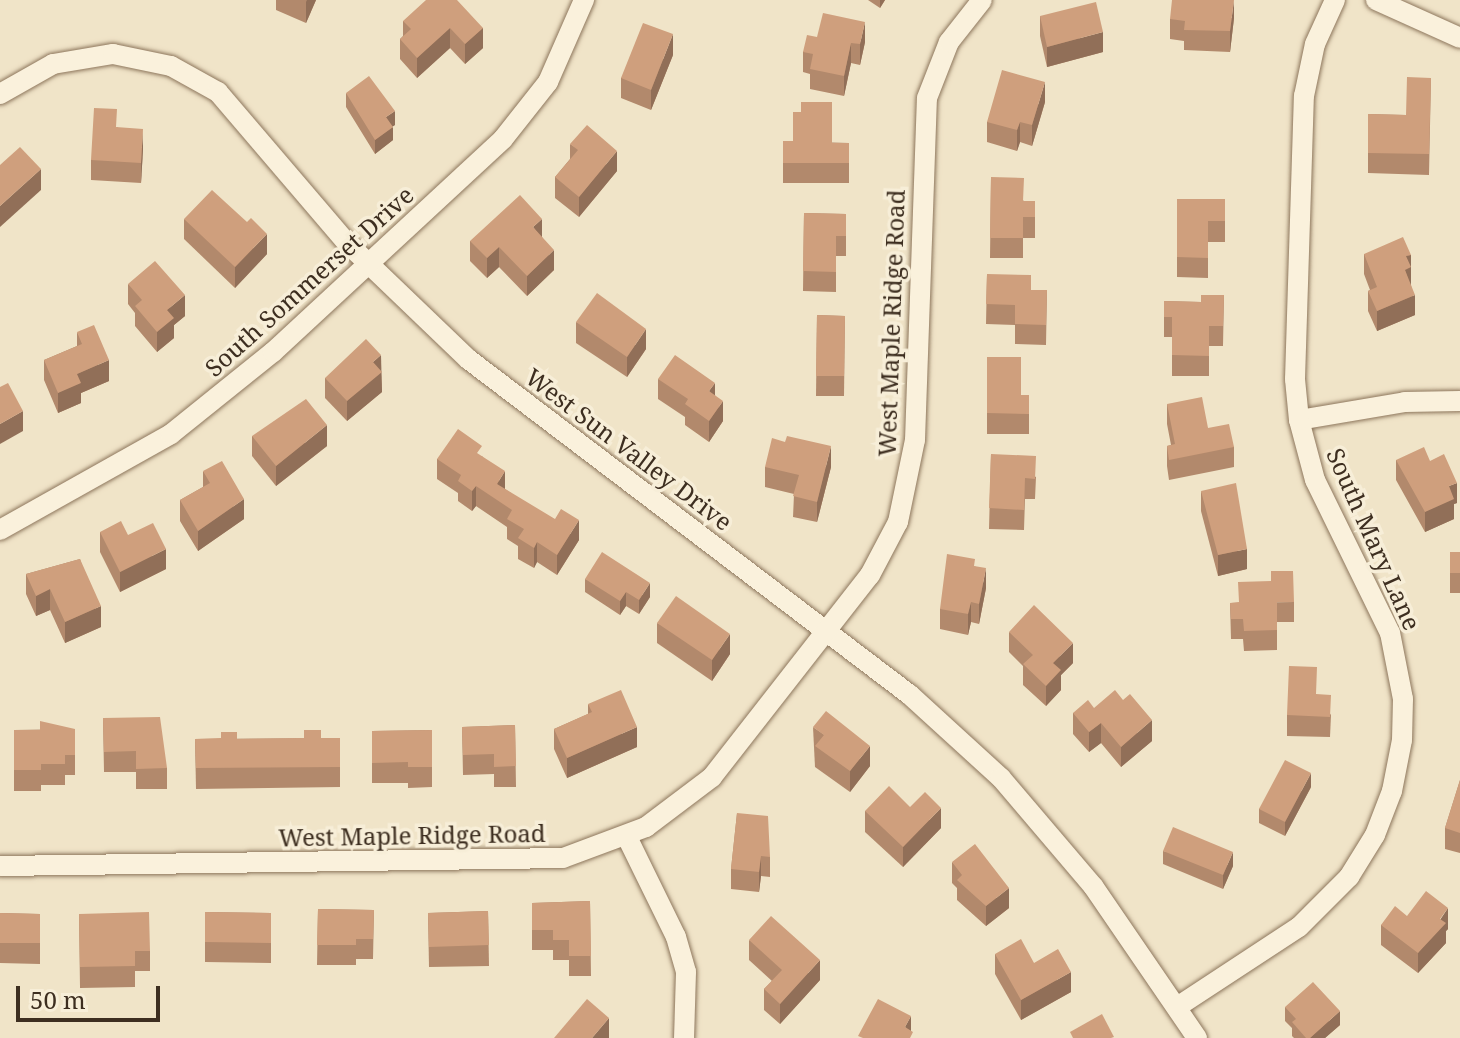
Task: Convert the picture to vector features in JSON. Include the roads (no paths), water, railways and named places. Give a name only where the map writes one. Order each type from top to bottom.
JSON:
[{"type":"street","name":"South Sommerset Drive","points":[[0,530],[171,434],[226,393],[368,264],[525,114],[567,48],[584,0]]},
{"type":"street","name":"West Maple Ridge Road","points":[[0,866],[523,862],[587,853],[627,837],[712,777],[882,557],[905,503],[915,440],[923,126],[937,67],[982,0]]},
{"type":"street","name":"South Mary Lane","points":[[1177,1007],[1299,927],[1331,897],[1375,835],[1396,777],[1403,715],[1397,660],[1380,608],[1315,480],[1299,420],[1295,379],[1304,96],[1315,44],[1335,0]]},
{"type":"street","points":[[1376,0],[1460,38]]},
{"type":"street","name":"West Sun Valley Drive","points":[[0,94],[53,64],[101,54],[146,59],[191,75],[240,111],[368,264],[468,359],[910,695],[1001,778],[1093,886],[1197,1038]]},
{"type":"street","points":[[1299,420],[1405,402],[1460,401]]},
{"type":"street","points":[[627,837],[676,937],[686,972],[684,1038]]}]
